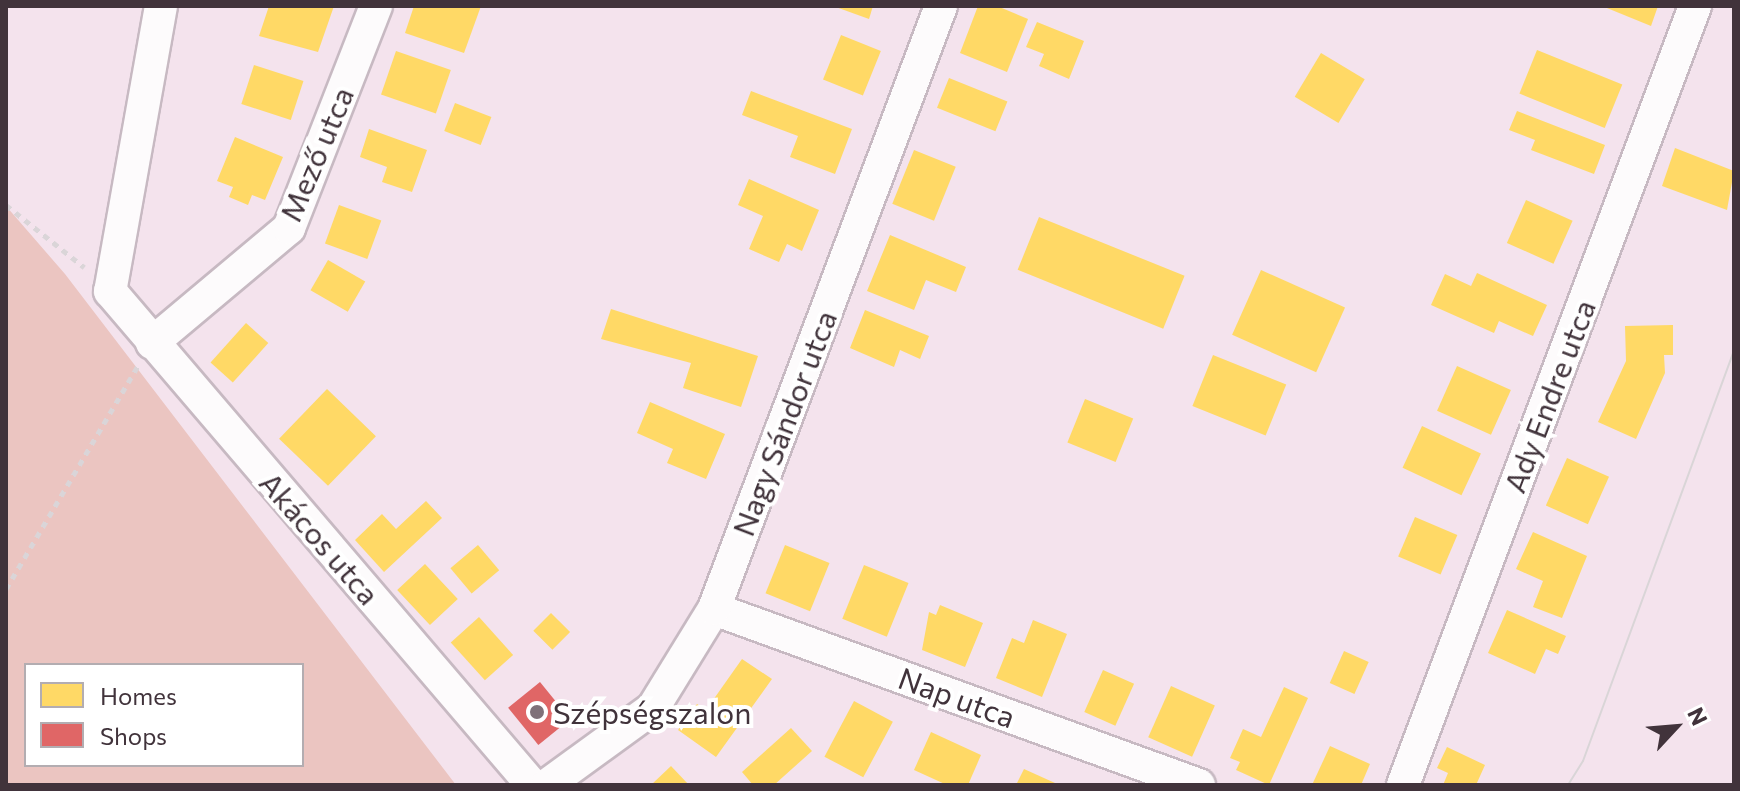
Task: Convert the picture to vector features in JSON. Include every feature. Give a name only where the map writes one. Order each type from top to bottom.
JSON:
[{"type":"street","points":[[110,291],[161,6]]},
{"type":"street","name":"Mező utca","points":[[152,343],[289,228],[376,6]]},
{"type":"street","name":"Nagy Sándor utca","points":[[547,785],[653,708],[714,609],[941,6]]},
{"type":"street","name":"Ady Endre utca","points":[[1403,785],[1695,6]]},
{"type":"street","name":"Akácos utca","points":[[110,291],[532,785]]},
{"type":"street","name":"Nap utca","points":[[714,609],[1199,785]]},
{"type":"path","points":[[6,205],[110,291]]},
{"type":"path","points":[[6,589],[152,343]]},
{"type":"shaded area","points":[[6,206],[65,274],[456,785],[6,785]]},
{"type":"building: Homes","points":[[269,6],[334,6],[318,52],[259,36]]},
{"type":"building: Homes","points":[[414,6],[481,6],[464,53],[405,33]]},
{"type":"building: Homes","points":[[833,6],[873,6],[869,19]]},
{"type":"building: Homes","points":[[978,6],[997,6],[1028,19],[1007,72],[960,53]]},
{"type":"building: Homes","points":[[1602,6],[1658,6],[1651,26]]},
{"type":"building: Homes","points":[[1037,22],[1084,41],[1069,79],[1039,66],[1044,54],[1026,47]]},
{"type":"building: Homes","points":[[841,35],[881,51],[863,96],[823,80]]},
{"type":"building: Homes","points":[[1537,50],[1622,84],[1605,128],[1519,94]]},
{"type":"building: Homes","points":[[396,51],[451,70],[436,113],[381,94]]},
{"type":"building: Homes","points":[[1321,53],[1365,79],[1338,123],[1295,97]]},
{"type":"building: Homes","points":[[254,65],[303,81],[291,120],[241,104]]},
{"type":"building: Homes","points":[[949,78],[1007,102],[995,131],[937,108]]},
{"type":"building: Homes","points":[[751,91],[852,129],[835,174],[790,157],[798,136],[742,115]]},
{"type":"building: Homes","points":[[455,103],[491,117],[481,145],[444,131]]},
{"type":"building: Homes","points":[[1517,111],[1605,145],[1594,174],[1531,150],[1535,140],[1509,130]]},
{"type":"building: Homes","points":[[369,129],[427,150],[412,192],[382,182],[387,167],[360,157]]},
{"type":"building: Homes","points":[[235,137],[283,157],[265,200],[252,195],[248,205],[229,197],[233,187],[217,181]]},
{"type":"building: Homes","points":[[1675,148],[1734,171],[1727,210],[1662,186]]},
{"type":"building: Homes","points":[[914,150],[956,167],[934,221],[892,204]]},
{"type":"building: Homes","points":[[749,179],[819,210],[802,251],[787,244],[779,262],[749,249],[763,216],[738,205]]},
{"type":"building: Homes","points":[[1526,200],[1573,221],[1553,264],[1507,243]]},
{"type":"building: Homes","points":[[339,205],[381,220],[367,259],[325,244]]},
{"type":"building: Homes","points":[[1039,217],[1185,276],[1163,329],[1018,270]]},
{"type":"building: Homes","points":[[890,235],[966,267],[956,292],[926,280],[914,310],[867,291]]},
{"type":"building: Homes","points":[[328,260],[365,282],[348,312],[310,290]]},
{"type":"building: Homes","points":[[1261,270],[1345,307],[1316,372],[1232,335]]},
{"type":"building: Homes","points":[[1477,273],[1547,305],[1533,336],[1499,321],[1494,333],[1431,305],[1445,274],[1471,286]]},
{"type":"building: Homes","points":[[611,309],[758,356],[741,407],[683,388],[691,363],[601,339]]},
{"type":"building: Homes","points":[[865,310],[929,336],[920,359],[900,350],[894,367],[850,348]]},
{"type":"building: Homes","points":[[246,323],[268,343],[233,382],[211,362]]},
{"type":"building: Homes","points":[[1673,325],[1673,355],[1664,355],[1665,373],[1636,439],[1598,422],[1626,361],[1625,326]]},
{"type":"building: Homes","points":[[1213,355],[1286,385],[1266,436],[1192,406]]},
{"type":"building: Homes","points":[[1457,366],[1511,390],[1491,435],[1437,411]]},
{"type":"building: Homes","points":[[327,389],[376,436],[328,486],[279,439]]},
{"type":"building: Homes","points":[[1085,399],[1133,418],[1116,462],[1067,443]]},
{"type":"building: Homes","points":[[650,402],[725,434],[706,479],[667,463],[673,449],[637,433]]},
{"type":"building: Homes","points":[[1422,426],[1481,453],[1461,495],[1403,468]]},
{"type":"building: Homes","points":[[1567,458],[1609,477],[1588,524],[1546,506]]},
{"type":"building: Homes","points":[[426,501],[442,518],[384,572],[355,540],[382,514],[396,529]]},
{"type":"building: Homes","points":[[1415,517],[1457,535],[1441,575],[1398,557]]},
{"type":"building: Homes","points":[[1533,532],[1587,556],[1562,618],[1533,607],[1543,581],[1516,569]]},
{"type":"building: Homes","points":[[478,545],[499,570],[472,593],[450,568]]},
{"type":"building: Homes","points":[[785,545],[830,563],[810,611],[766,593]]},
{"type":"building: Homes","points":[[425,564],[458,599],[430,625],[397,590]]},
{"type":"building: Homes","points":[[864,565],[909,583],[887,637],[842,619]]},
{"type":"building: Homes","points":[[940,605],[983,623],[965,667],[922,650],[929,612],[936,615]]},
{"type":"building: Homes","points":[[1507,610],[1566,636],[1558,654],[1546,649],[1535,674],[1488,653]]},
{"type":"building: Homes","points":[[551,613],[570,632],[552,650],[533,631]]},
{"type":"building: Homes","points":[[479,617],[513,655],[485,680],[451,642]]},
{"type":"building: Homes","points":[[1033,620],[1067,634],[1042,697],[996,678],[1012,638],[1024,643]]},
{"type":"building: Homes","points":[[1344,651],[1369,662],[1354,694],[1330,683]]},
{"type":"building: Homes","points":[[742,659],[772,679],[716,757],[678,730],[697,704],[706,710]]},
{"type":"building: Homes","points":[[1103,670],[1134,684],[1115,726],[1084,712]]},
{"type":"building: Homes","points":[[1171,686],[1215,706],[1192,757],[1148,737]]},
{"type":"building: Homes","points":[[1284,687],[1308,698],[1269,785],[1236,770],[1240,762],[1230,758],[1243,729],[1261,737]]},
{"type":"building: Homes","points":[[854,701],[893,722],[863,777],[824,757]]},
{"type":"building: Homes","points":[[791,728],[812,751],[774,785],[753,785],[742,772]]},
{"type":"building: Homes","points":[[931,732],[981,755],[968,785],[947,785],[914,770]]},
{"type":"building: Homes","points":[[1330,746],[1370,764],[1361,785],[1312,785]]},
{"type":"building: Homes","points":[[1447,747],[1485,765],[1476,785],[1443,785],[1448,773],[1437,768]]},
{"type":"building: Homes","points":[[671,766],[689,785],[651,785]]},
{"type":"building: Homes","points":[[1024,769],[1055,783],[1016,785]]},
{"type":"building: Shops","points":[[540,682],[570,719],[538,745],[508,708]]},
{"type":"tram line","points":[[1568,785],[1583,761],[1734,350]]},
{"type":"place","name":"Szépségszalon","points":[[537,712]]}]
